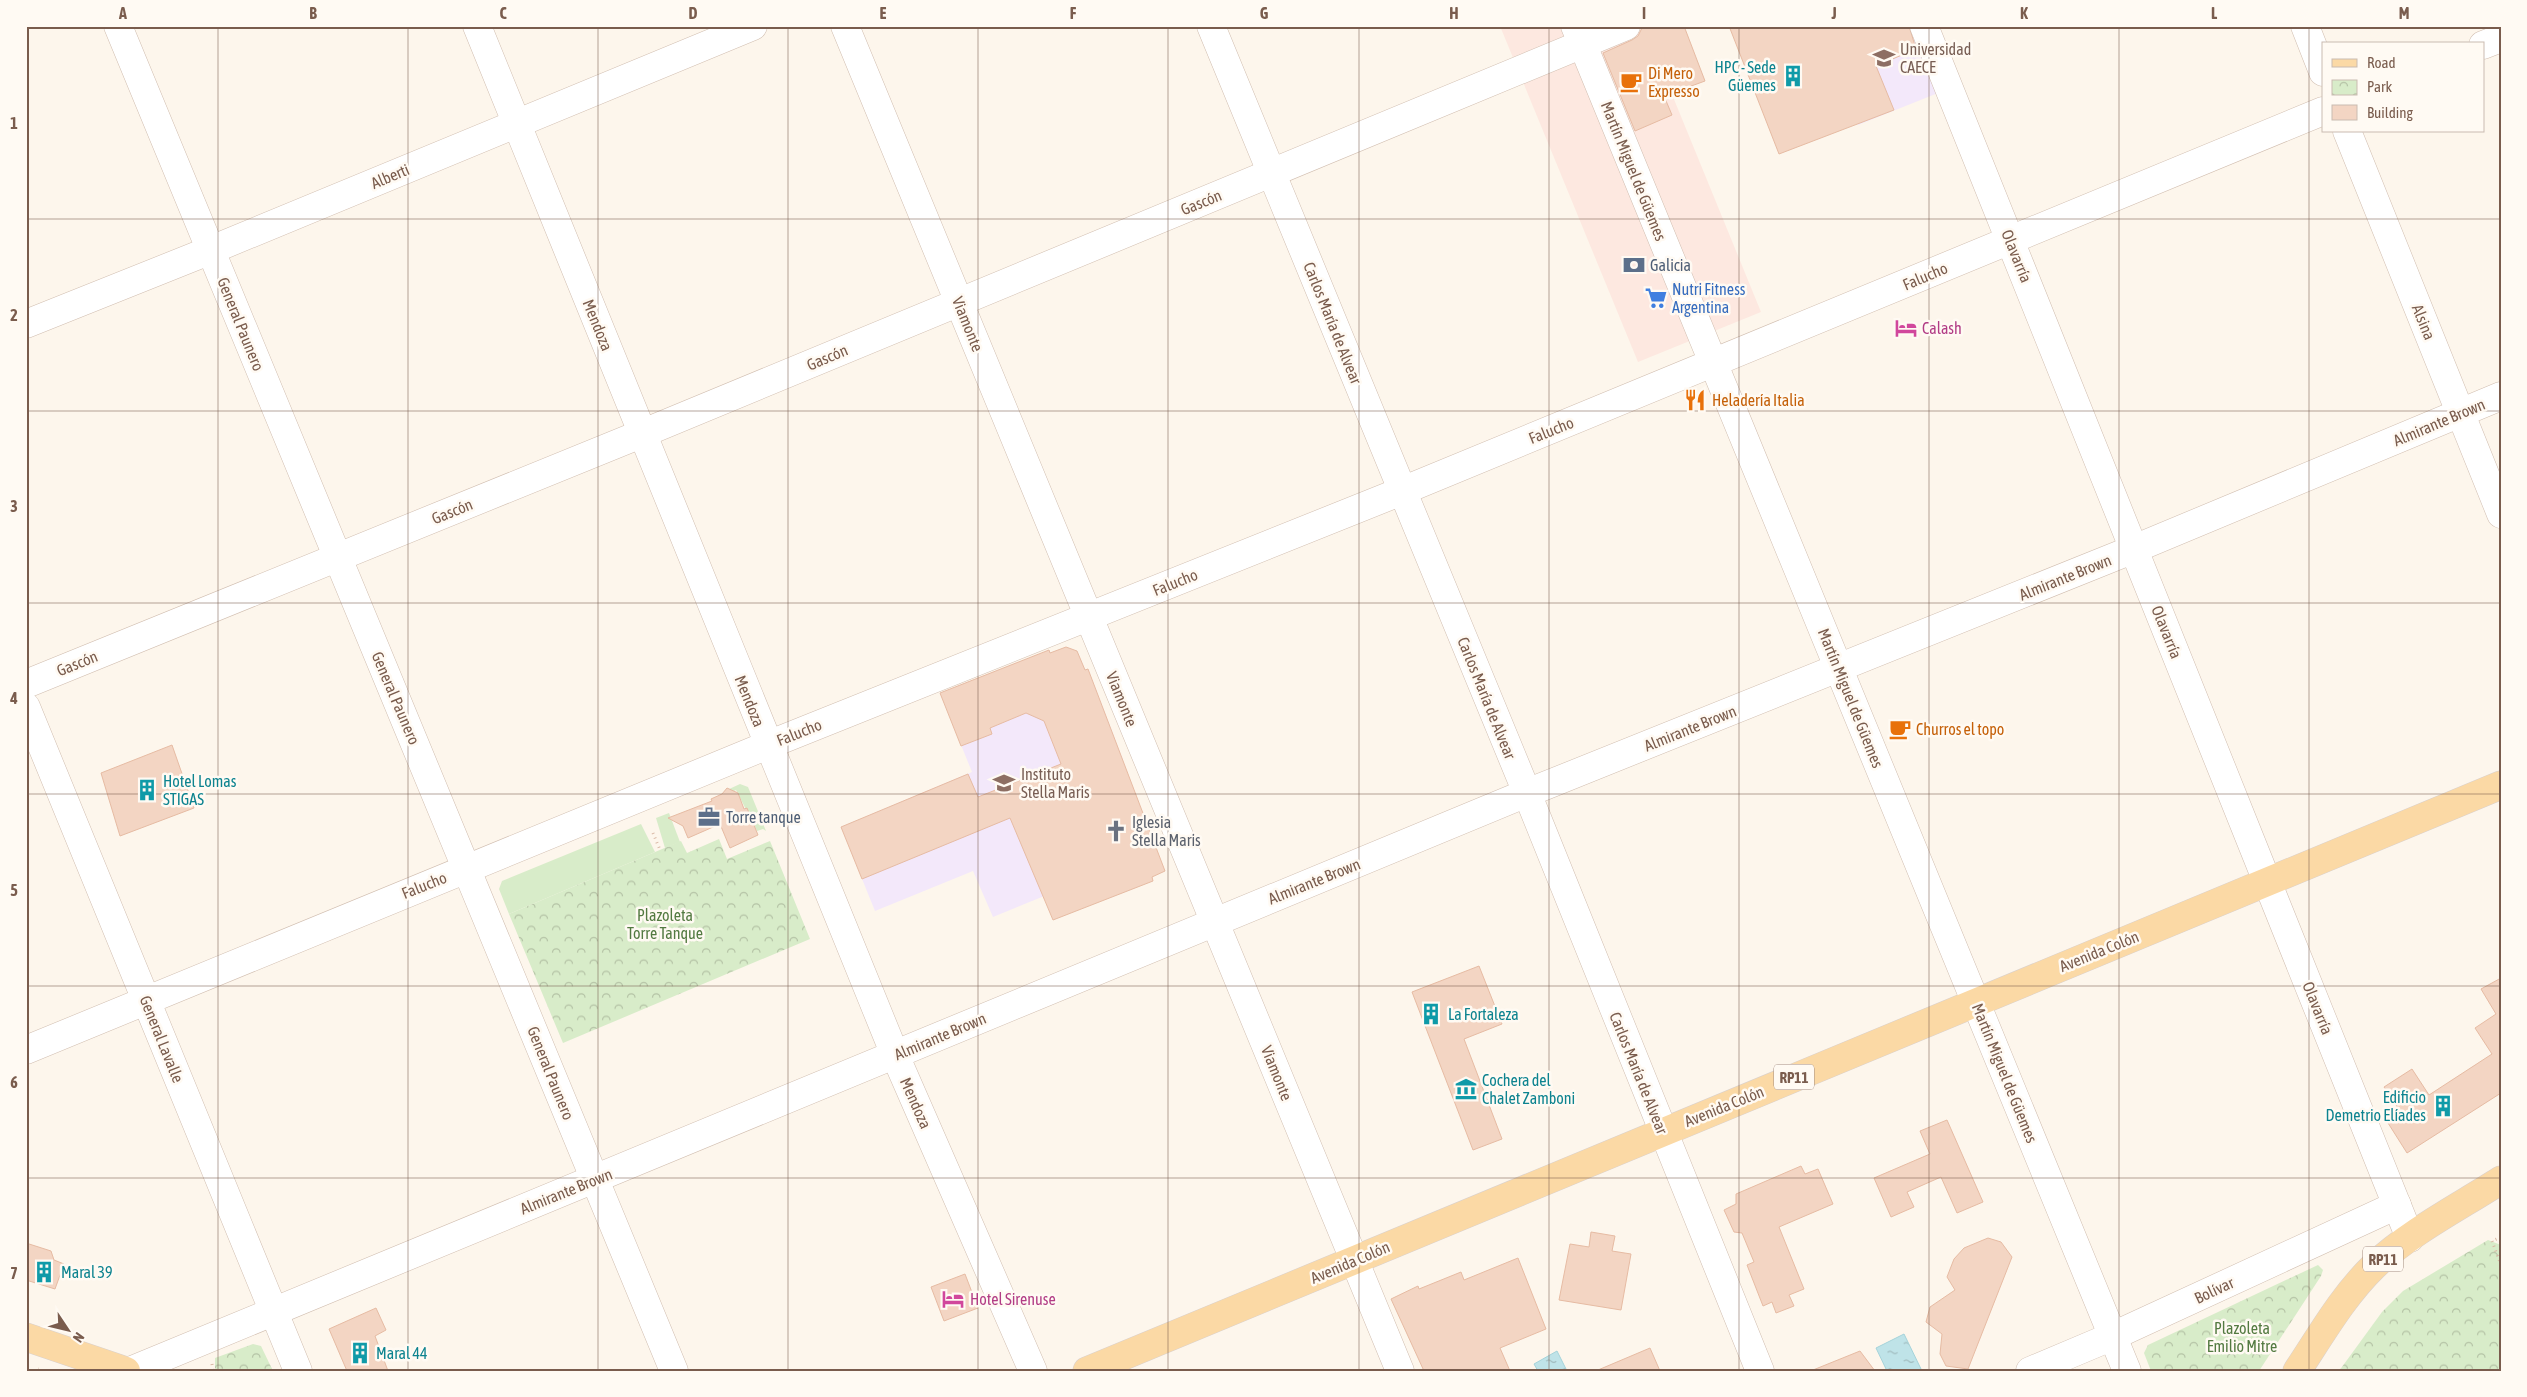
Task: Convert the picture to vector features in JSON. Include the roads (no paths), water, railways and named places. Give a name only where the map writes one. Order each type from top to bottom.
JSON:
[{"type":"main road","name":"Avenida Colón","points":[[1087,1371],[2501,785]]},
{"type":"main road","name":"RP11","points":[[2297,1371],[2356,1285],[2392,1250],[2501,1180]]},
{"type":"main road","points":[[26,1337],[126,1371]]},
{"type":"street","name":"General Paunero","points":[[118,26],[674,1371]]},
{"type":"street","name":"Mendoza","points":[[477,26],[641,434],[895,1054],[1033,1371]]},
{"type":"street","name":"Alberti","points":[[26,324],[211,250],[753,26]]},
{"type":"street","name":"Viamonte","points":[[845,26],[1400,1371]]},
{"type":"street","name":"Carlos María de Alvear","points":[[1211,26],[1526,793],[1760,1371]]},
{"type":"street","name":"Gascón","points":[[26,684],[641,434],[1272,172],[1578,35],[1626,26]]},
{"type":"street","name":"Olavarría","points":[[1924,26],[2410,1238]]},
{"type":"street","points":[[2305,26],[2322,69]]},
{"type":"street","name":"Martín Miguel de Güemes","points":[[1578,35],[2127,1371]]},
{"type":"street","points":[[2484,45],[2501,38]]},
{"type":"street","name":"Falucho","points":[[26,1050],[146,999],[768,745],[1402,491],[2322,112]]},
{"type":"street","name":"Alsina","points":[[2348,132],[2501,514]]},
{"type":"street","name":"Almirante Brown","points":[[130,1371],[1526,793],[2134,549],[2501,396]]},
{"type":"street","name":"General Lavalle","points":[[26,706],[298,1371]]},
{"type":"street","name":"Bolívar","points":[[2030,1371],[2113,1336],[2397,1205]]},
{"type":"water","points":[[1904,1334],[1922,1371],[1887,1371],[1876,1348]]},
{"type":"water","points":[[1557,1351],[1567,1371],[1538,1371],[1534,1364]]},
{"type":"place","name":"Universidad CAECE","points":[[1884,58]]},
{"type":"place","name":"HPC - Sede Güemes","points":[[1793,76]]},
{"type":"place","name":"Di Mero Expresso","points":[[1631,82]]},
{"type":"place","name":"Galicia","points":[[1634,265]]},
{"type":"place","name":"Nutri Fitness Argentina","points":[[1656,298]]},
{"type":"place","name":"Calash","points":[[1906,328]]},
{"type":"place","name":"Heladería Italia","points":[[1695,400]]},
{"type":"place","name":"Churros el topo","points":[[1900,729]]},
{"type":"place","name":"Instituto Stella Maris","points":[[1004,783]]},
{"type":"place","name":"Hotel Lomas STIGAS","points":[[147,790]]},
{"type":"place","name":"Torre tanque","points":[[709,817]]},
{"type":"place","name":"Iglesia Stella Maris","points":[[1116,831]]},
{"type":"place","name":"La Fortaleza","points":[[1431,1014]]},
{"type":"place","name":"Cochera del Chalet Zamboni","points":[[1466,1089]]},
{"type":"place","name":"Edificio Demetrio Elíades","points":[[2443,1106]]},
{"type":"place","name":"Maral 39","points":[[44,1272]]},
{"type":"place","name":"Hotel Sirenuse","points":[[953,1299]]},
{"type":"place","name":"Maral 44","points":[[360,1353]]},
{"type":"park label","name":"Plazoleta Torre Tanque","points":[[665,924]]},
{"type":"park label","name":"Plazoleta Emilio Mitre","points":[[2242,1337]]}]
